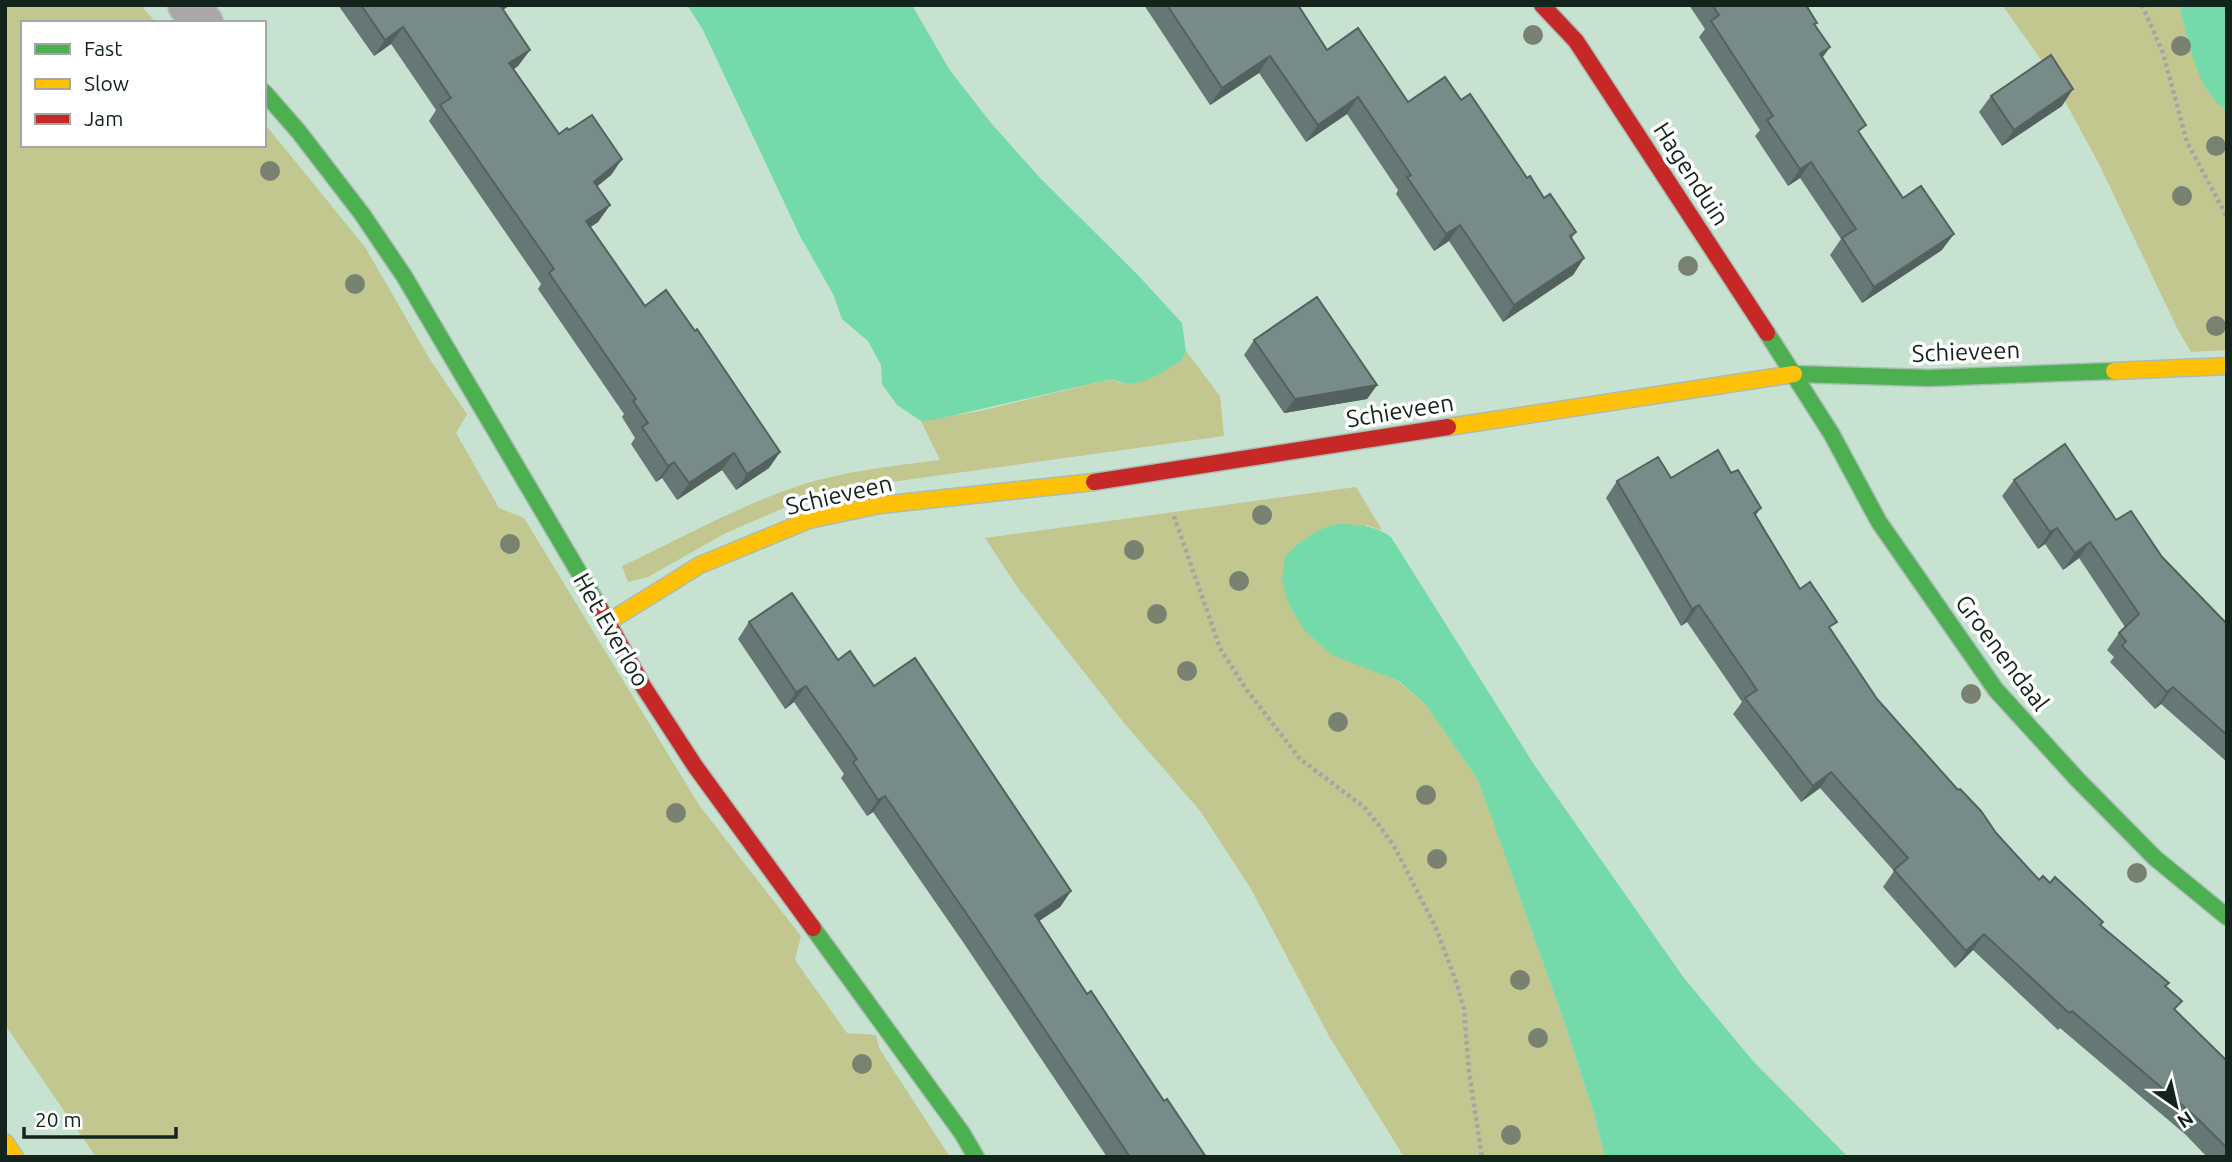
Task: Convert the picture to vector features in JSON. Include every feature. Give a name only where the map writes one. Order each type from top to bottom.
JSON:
[{"type":"main road","name":"Hagenduin","points":[[1542,5],[1576,41],[1794,374]]},
{"type":"main road","name":"Het Everloo","points":[[266,94],[299,132],[362,214],[404,276],[643,686],[695,766],[962,1133],[976,1157]]},
{"type":"main road","name":"Schieveen","points":[[608,622],[700,565],[809,520],[880,505],[1067,486],[1794,374],[1929,378],[2227,366]]},
{"type":"main road","name":"Groenendaal","points":[[1794,374],[1831,433],[1879,522],[1996,690],[2078,780],[2146,848],[2227,917]]},
{"type":"main road","points":[[5,1142],[15,1157]]},
{"type":"street","points":[[188,5],[201,21]]},
{"type":"path","points":[[2142,5],[2163,53],[2187,142],[2227,217]]},
{"type":"path","points":[[1158,472],[1220,648],[1300,759],[1364,807],[1378,824],[1394,846],[1436,928],[1464,1009],[1469,1072],[1482,1157]]},
{"type":"shaded area","points":[[5,5],[141,5],[154,21],[21,21],[21,147],[266,147],[266,125],[365,247],[431,361],[467,414],[456,433],[499,508],[524,518],[699,805],[801,936],[795,960],[847,1033],[876,1035],[879,1048],[950,1157],[96,1157],[5,1025]]},
{"type":"shaded area","points":[[687,5],[912,5],[949,69],[991,123],[1040,178],[1137,274],[1182,323],[1186,351],[1182,360],[1140,382],[1112,379],[933,420],[921,421],[897,405],[882,384],[881,365],[868,341],[842,319],[833,294],[800,236],[702,28]]},
{"type":"shaded area","points":[[2002,5],[2179,5],[2192,53],[2220,106],[2227,111],[2227,350],[2191,352],[2100,166],[2047,68]]},
{"type":"shaded area","points":[[2179,5],[2227,5],[2227,111],[2216,102],[2200,77]]},
{"type":"shaded area","points":[[1186,351],[1220,396],[1224,436],[862,486],[786,507],[724,534],[648,577],[628,582],[622,566],[775,494],[850,473],[940,460],[921,421],[980,411],[1112,379],[1120,383],[1182,360]]},
{"type":"shaded area","points":[[1356,487],[1382,530],[1366,525],[1374,670],[1398,681],[1426,705],[1478,780],[1565,1024],[1605,1157],[1404,1157],[1329,1036],[1251,889],[1201,812],[1124,723],[1018,588],[985,538]]},
{"type":"shaded area","points":[[1339,524],[1373,528],[1391,537],[1535,766],[1684,978],[1753,1061],[1848,1157],[1605,1157],[1565,1024],[1478,780],[1426,705],[1399,681],[1332,655],[1304,630],[1288,603],[1282,579],[1285,556],[1323,528]]},
{"type":"building","points":[[361,5],[500,5],[530,50],[509,63],[559,134],[592,115],[622,159],[594,182],[610,205],[586,221],[645,306],[666,290],[695,331],[697,329],[780,452],[747,474],[734,453],[689,483],[674,462],[668,466],[642,427],[648,423],[633,401],[636,399],[549,273],[554,269],[440,105],[451,98],[403,27],[385,40]]},
{"type":"building","points":[[1167,5],[1298,5],[1327,50],[1358,28],[1408,102],[1445,77],[1461,100],[1470,94],[1527,178],[1530,176],[1544,198],[1550,194],[1576,232],[1570,236],[1584,258],[1514,305],[1460,225],[1446,234],[1407,177],[1411,175],[1358,97],[1318,125],[1270,56],[1222,88]]},
{"type":"building","points":[[1712,5],[1806,5],[1817,23],[1814,24],[1830,47],[1820,54],[1866,125],[1858,131],[1903,198],[1921,186],[1954,234],[1874,287],[1842,238],[1856,229],[1811,162],[1800,169],[1767,120],[1773,116],[1711,21],[1719,15]]},
{"type":"building","points":[[2051,55],[2073,89],[2014,130],[1991,96]]},
{"type":"building","points":[[1317,297],[1377,385],[1295,399],[1254,340]]},
{"type":"building","points":[[2065,444],[2116,520],[2131,511],[2162,557],[2227,624],[2227,735],[2173,687],[2167,692],[2122,646],[2126,641],[2119,633],[2139,614],[2090,542],[2075,553],[2057,528],[2050,532],[2014,480]]},
{"type":"building","points":[[1718,450],[1731,473],[1738,470],[1761,508],[1754,513],[1800,589],[1810,582],[1837,622],[1829,627],[1877,699],[1958,790],[1981,811],[1996,833],[2039,880],[2043,876],[2050,883],[2055,877],[2103,922],[2100,925],[2169,983],[2165,986],[2182,1001],[2174,1009],[2227,1061],[2227,1148],[2197,1118],[2072,1011],[2069,1013],[1984,934],[1966,951],[1894,870],[1908,858],[1831,772],[1813,786],[1745,698],[1757,690],[1699,605],[1692,609],[1617,481],[1658,457],[1671,478]]},
{"type":"building","points":[[792,593],[838,660],[850,651],[874,686],[915,658],[1071,891],[1035,915],[1087,994],[1091,991],[1164,1101],[1167,1099],[1206,1157],[1130,1157],[885,796],[878,800],[853,762],[857,759],[806,686],[796,692],[749,622]]},
{"type":"traffic: fast","points":[[266,94],[299,132],[362,214],[404,276],[597,603]]},
{"type":"traffic: fast","points":[[1767,333],[1831,433],[1879,522],[1996,690],[2078,780],[2155,858],[2227,917]]},
{"type":"traffic: fast","points":[[1794,374],[1929,378],[2114,371]]},
{"type":"traffic: fast","points":[[813,928],[962,1133],[976,1157]]},
{"type":"traffic: slow","points":[[2114,371],[2227,366]]},
{"type":"traffic: slow","points":[[1448,427],[1794,374]]},
{"type":"traffic: slow","points":[[608,622],[700,565],[809,520],[880,505],[1094,482]]},
{"type":"traffic: slow","points":[[5,1142],[15,1157]]},
{"type":"traffic: jam","points":[[1542,5],[1576,41],[1767,333]]},
{"type":"traffic: jam","points":[[1094,482],[1448,427]]},
{"type":"traffic: jam","points":[[597,603],[643,686],[695,766],[813,928]]}]
